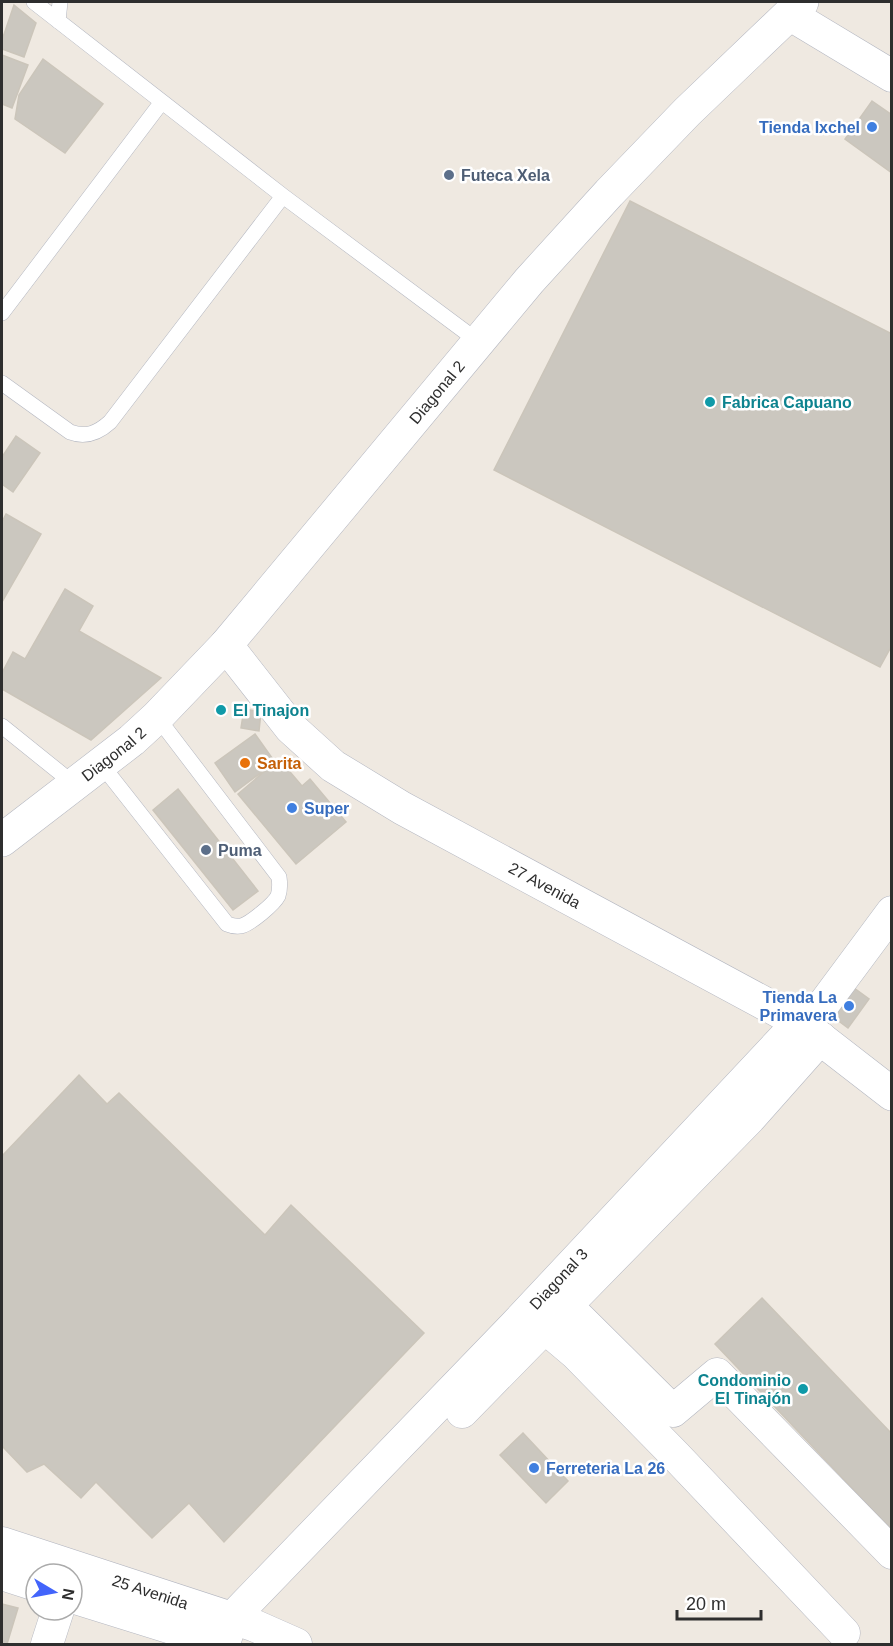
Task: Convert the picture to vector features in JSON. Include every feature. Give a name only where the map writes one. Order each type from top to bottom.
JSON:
[{"type":"main road","name":"Diagonal 2","points":[[2,840],[101,764],[157,717],[226,645],[529,281],[687,112],[796,8]]},
{"type":"main road","name":"27 Avenida","points":[[226,645],[291,728],[333,766],[411,813],[810,1030],[891,1094]]},
{"type":"street","points":[[796,8],[891,76]]},
{"type":"street","name":"Diagonal 3","points":[[236,1635],[567,1305],[750,1118],[810,1030],[823,1005],[891,912]]},
{"type":"street","name":"Diagonal 3","points":[[236,1635],[514,1326],[810,1030]]},
{"type":"street","points":[[567,1305],[673,1412],[717,1374],[891,1553]]},
{"type":"street","points":[[544,1328],[584,1363],[676,1456],[844,1633]]},
{"type":"street","name":"25 Avenida","points":[[2,1543],[38,1562]]},
{"type":"street","points":[[2,1574],[24,1581]]},
{"type":"street","name":"25 Avenida","points":[[84,1583],[236,1635],[296,1644]]},
{"type":"street","points":[[46,1644],[54,1622]]},
{"type":"lane","points":[[34,2],[161,103],[479,342]]},
{"type":"lane","points":[[58,21],[60,2]]},
{"type":"lane","points":[[2,313],[161,103]]},
{"type":"lane","points":[[2,383],[70,432],[77,435],[89,435],[99,431],[110,422],[283,196]]},
{"type":"lane","points":[[101,764],[227,924],[245,925],[272,904],[280,888],[279,877],[157,717]]},
{"type":"lane","points":[[2,726],[74,784]]},
{"type":"building","points":[[14,5],[36,23],[24,57],[2,49],[2,40]]},
{"type":"building","points":[[2,55],[28,65],[12,108],[2,104]]},
{"type":"building","points":[[43,59],[103,104],[65,153],[15,119],[19,95]]},
{"type":"building","name":"Tienda Ixchel","points":[[872,101],[892,115],[892,173],[845,139]]},
{"type":"building","name":"Fabrica Capuano","points":[[630,201],[892,334],[892,645],[880,667],[494,470]]},
{"type":"building","points":[[16,436],[40,453],[13,492],[2,484],[2,457]]},
{"type":"building","points":[[6,514],[41,534],[2,602],[2,522]]},
{"type":"building","points":[[65,589],[93,606],[79,631],[161,678],[91,740],[2,689],[2,673],[13,652],[25,659]]},
{"type":"building","points":[[244,709],[261,712],[259,731],[241,728]]},
{"type":"building","name":"Sarita","points":[[255,734],[275,762],[235,792],[215,763]]},
{"type":"building","name":"Super","points":[[279,759],[302,786],[310,779],[346,822],[296,864],[238,794]]},
{"type":"building","name":"Puma","points":[[178,789],[258,891],[233,910],[153,810]]},
{"type":"building","name":"Tienda La Primavera","points":[[850,985],[869,999],[848,1028],[828,1013]]},
{"type":"building","points":[[79,1075],[107,1104],[119,1093],[265,1235],[291,1205],[424,1333],[224,1542],[189,1503],[152,1538],[96,1482],[81,1498],[44,1464],[27,1472],[2,1446],[2,1156]]},
{"type":"building","name":"Condominio El Tinajón","points":[[762,1298],[892,1434],[892,1530],[715,1344]]},
{"type":"building","name":"Ferreteria La 26","points":[[523,1433],[568,1481],[546,1503],[500,1455]]},
{"type":"building","points":[[2,1604],[18,1608],[7,1644],[2,1644]]},
{"type":"place","name":"Tienda Ixchel","points":[[872,127]]},
{"type":"place","name":"Futeca Xela","points":[[449,175]]},
{"type":"place","name":"Fabrica Capuano","points":[[710,402]]},
{"type":"place","name":"El Tinajon","points":[[221,710]]},
{"type":"place","name":"Sarita","points":[[245,763]]},
{"type":"place","name":"Super","points":[[292,808]]},
{"type":"place","name":"Puma","points":[[206,850]]},
{"type":"place","name":"Tienda La Primavera","points":[[849,1006]]},
{"type":"place","name":"Condominio El Tinajón","points":[[803,1389]]},
{"type":"place","name":"Ferreteria La 26","points":[[534,1468]]}]
